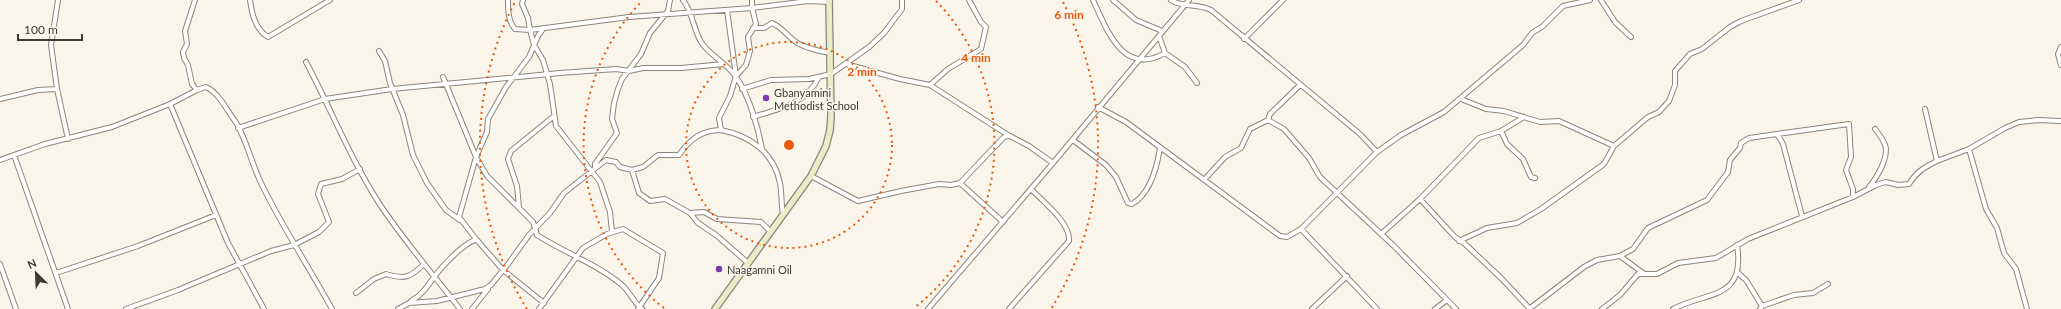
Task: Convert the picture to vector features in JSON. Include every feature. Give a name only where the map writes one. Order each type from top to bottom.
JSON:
[{"type":"main road","points":[[715,309],[811,176],[824,154],[829,138],[831,74],[830,1]]},
{"type":"street","points":[[58,0],[51,45],[57,89],[68,139]]},
{"type":"street","points":[[195,0],[184,31],[187,44],[183,52],[184,58],[188,65],[192,84],[197,90]]},
{"type":"street","points":[[250,0],[252,13],[260,32],[268,37],[330,0]]},
{"type":"street","points":[[508,0],[508,15],[512,25],[515,29],[530,30],[629,17],[665,16],[808,1],[830,1]]},
{"type":"street","points":[[523,0],[522,4],[528,18],[534,45],[543,60],[547,74],[556,126],[590,172],[600,182],[610,212],[612,232]]},
{"type":"street","points":[[595,168],[595,164],[617,133],[612,119],[614,103],[622,79],[641,54],[650,33],[665,16],[668,11],[670,0]]},
{"type":"street","points":[[683,0],[691,13],[693,26],[701,42],[736,76]]},
{"type":"street","points":[[722,130],[719,118],[730,96],[736,76],[746,64],[750,51],[748,36],[756,24],[752,8],[752,0]]},
{"type":"street","points":[[742,89],[771,80],[819,77],[831,74],[846,64],[884,33],[902,9],[902,0]]},
{"type":"street","points":[[930,85],[948,69],[980,49],[986,27],[981,22],[969,0]]},
{"type":"street","points":[[1093,0],[1111,37],[1120,50],[1131,57],[1140,60],[1157,58],[1165,53]]},
{"type":"street","points":[[1113,0],[1136,20],[1162,31]]},
{"type":"street","points":[[1171,0],[1185,4],[1199,5],[1211,10],[1360,134],[1377,152]]},
{"type":"street","points":[[928,309],[1073,140],[1098,107],[1140,60],[1162,31],[1189,0]]},
{"type":"street","points":[[1244,39],[1283,0]]},
{"type":"street","points":[[1098,107],[1126,122],[1280,236],[1287,237],[1301,229],[1377,152],[1401,135],[1444,112],[1461,99],[1522,45],[1532,33],[1549,21],[1556,10],[1569,2],[1590,0]]},
{"type":"street","points":[[1601,0],[1615,22],[1631,37]]},
{"type":"street","points":[[1459,241],[1487,228],[1517,223],[1540,209],[1604,164],[1614,146],[1648,117],[1660,112],[1669,101],[1675,85],[1675,72],[1690,54],[1702,49],[1730,27],[1799,0]]},
{"type":"street","points":[[727,10],[736,76],[753,117],[762,149]]},
{"type":"street","points":[[753,28],[764,28],[772,23],[781,27],[793,40],[813,50],[831,53]]},
{"type":"street","points":[[543,29],[538,36],[529,57],[506,87],[488,119],[487,132],[476,157],[459,217],[476,240],[503,270],[544,303]]},
{"type":"street","points":[[1158,36],[1165,53],[1185,67],[1196,83]]},
{"type":"street","points":[[2061,47],[2058,54],[2061,65]]},
{"type":"street","points":[[379,51],[385,61],[392,89],[403,115],[413,155],[427,183],[446,210],[462,221]]},
{"type":"street","points":[[306,62],[325,99],[340,135],[379,203],[424,264],[460,309]]},
{"type":"street","points":[[238,128],[325,99],[392,89],[547,74],[616,69],[629,71],[643,68],[681,68],[724,64]]},
{"type":"street","points":[[846,64],[900,79],[930,85],[1008,135],[1029,146],[1053,163]]},
{"type":"street","points":[[443,77],[476,157],[487,176],[533,222],[537,235],[565,252],[578,257],[622,285],[634,298],[640,308],[659,278],[663,253],[623,229],[612,232],[583,248],[578,257],[540,309]]},
{"type":"street","points":[[753,117],[803,99],[814,88],[819,77]]},
{"type":"street","points":[[1204,180],[1224,157],[1241,148],[1250,129],[1268,120],[1270,114],[1300,85]]},
{"type":"street","points":[[0,160],[45,144],[112,127],[170,104],[206,87],[215,91],[238,128],[255,172],[294,245],[332,309]]},
{"type":"street","points":[[0,99],[38,90],[57,89]]},
{"type":"street","points":[[1461,99],[1486,109],[1504,111],[1540,122],[1559,121],[1614,146]]},
{"type":"street","points":[[170,104],[216,215],[264,309]]},
{"type":"street","points":[[1925,109],[1937,161]]},
{"type":"street","points":[[519,208],[517,186],[508,159],[511,151],[554,116]]},
{"type":"street","points":[[1381,234],[1420,199],[1479,138],[1501,131],[1524,118]]},
{"type":"street","points":[[1268,120],[1284,129],[1308,158],[1320,177],[1381,234],[1456,309]]},
{"type":"street","points":[[1620,256],[1643,272],[1657,274],[1678,263],[1716,258],[1737,245],[1802,216],[1853,197],[1867,189],[1886,182],[1898,185],[1909,184],[1914,175],[1925,166],[1969,149],[2005,128],[2019,122],[2038,120],[2061,121]]},
{"type":"street","points":[[1420,199],[1459,241],[1465,244],[1501,278],[1530,309],[1584,267],[1597,260],[1620,256],[1633,249],[1648,228],[1707,200],[1728,172],[1730,160],[1740,148],[1741,143],[1749,138],[1849,124],[1851,158],[1846,170],[1853,189],[1853,197]]},
{"type":"street","points":[[1867,189],[1878,178],[1887,156],[1884,140],[1875,129]]},
{"type":"street","points":[[472,309],[564,194],[606,160],[616,162],[620,167],[632,170],[643,167],[658,155],[679,155],[693,138],[711,130],[722,130],[745,137],[762,149],[771,159],[778,175],[783,214]]},
{"type":"street","points":[[1501,131],[1507,144],[1523,159],[1531,177],[1535,178]]},
{"type":"street","points":[[1777,134],[1783,144],[1802,216]]},
{"type":"street","points":[[811,176],[858,201],[897,191],[939,184],[951,185],[960,183],[1003,138],[1008,135]]},
{"type":"street","points":[[1073,140],[1106,165],[1116,177],[1128,203],[1132,204],[1136,202],[1152,181],[1160,148]]},
{"type":"street","points":[[1969,149],[1986,209],[1997,228],[2004,253],[2016,269],[2027,309]]},
{"type":"street","points":[[14,155],[68,309]]},
{"type":"street","points":[[126,309],[178,290],[271,251],[294,245],[319,232],[329,222],[318,194],[321,184],[342,179],[360,169]]},
{"type":"street","points":[[632,170],[639,193],[650,200],[665,199],[690,213],[698,223],[716,235],[748,263]]},
{"type":"street","points":[[960,183],[1003,222]]},
{"type":"street","points":[[1009,309],[1069,241],[1070,235],[1064,224],[1031,189]]},
{"type":"street","points":[[690,213],[704,212],[717,219],[761,222],[771,232]]},
{"type":"street","points":[[56,273],[145,244],[216,215]]},
{"type":"street","points":[[1301,229],[1377,309]]},
{"type":"street","points":[[398,309],[423,293],[435,276],[461,248],[476,240]]},
{"type":"street","points":[[1673,309],[1708,298],[1732,285],[1738,273],[1739,258],[1737,245]]},
{"type":"street","points":[[0,264],[16,309]]},
{"type":"street","points":[[356,293],[374,279],[386,274],[398,278],[412,275],[424,264]]},
{"type":"street","points":[[1602,309],[1620,295],[1634,278],[1643,272]]},
{"type":"street","points":[[1738,273],[1746,280],[1761,308],[1794,295],[1813,293],[1828,284]]},
{"type":"street","points":[[1312,309],[1346,276]]},
{"type":"street","points":[[409,302],[437,301],[480,291],[491,285]]},
{"type":"street","points":[[1435,309],[1447,300]]},
{"type":"place","name":"Gbanyamini Methodist School","points":[[766,98]]},
{"type":"place","name":"Naagamni Oil","points":[[719,269]]}]
